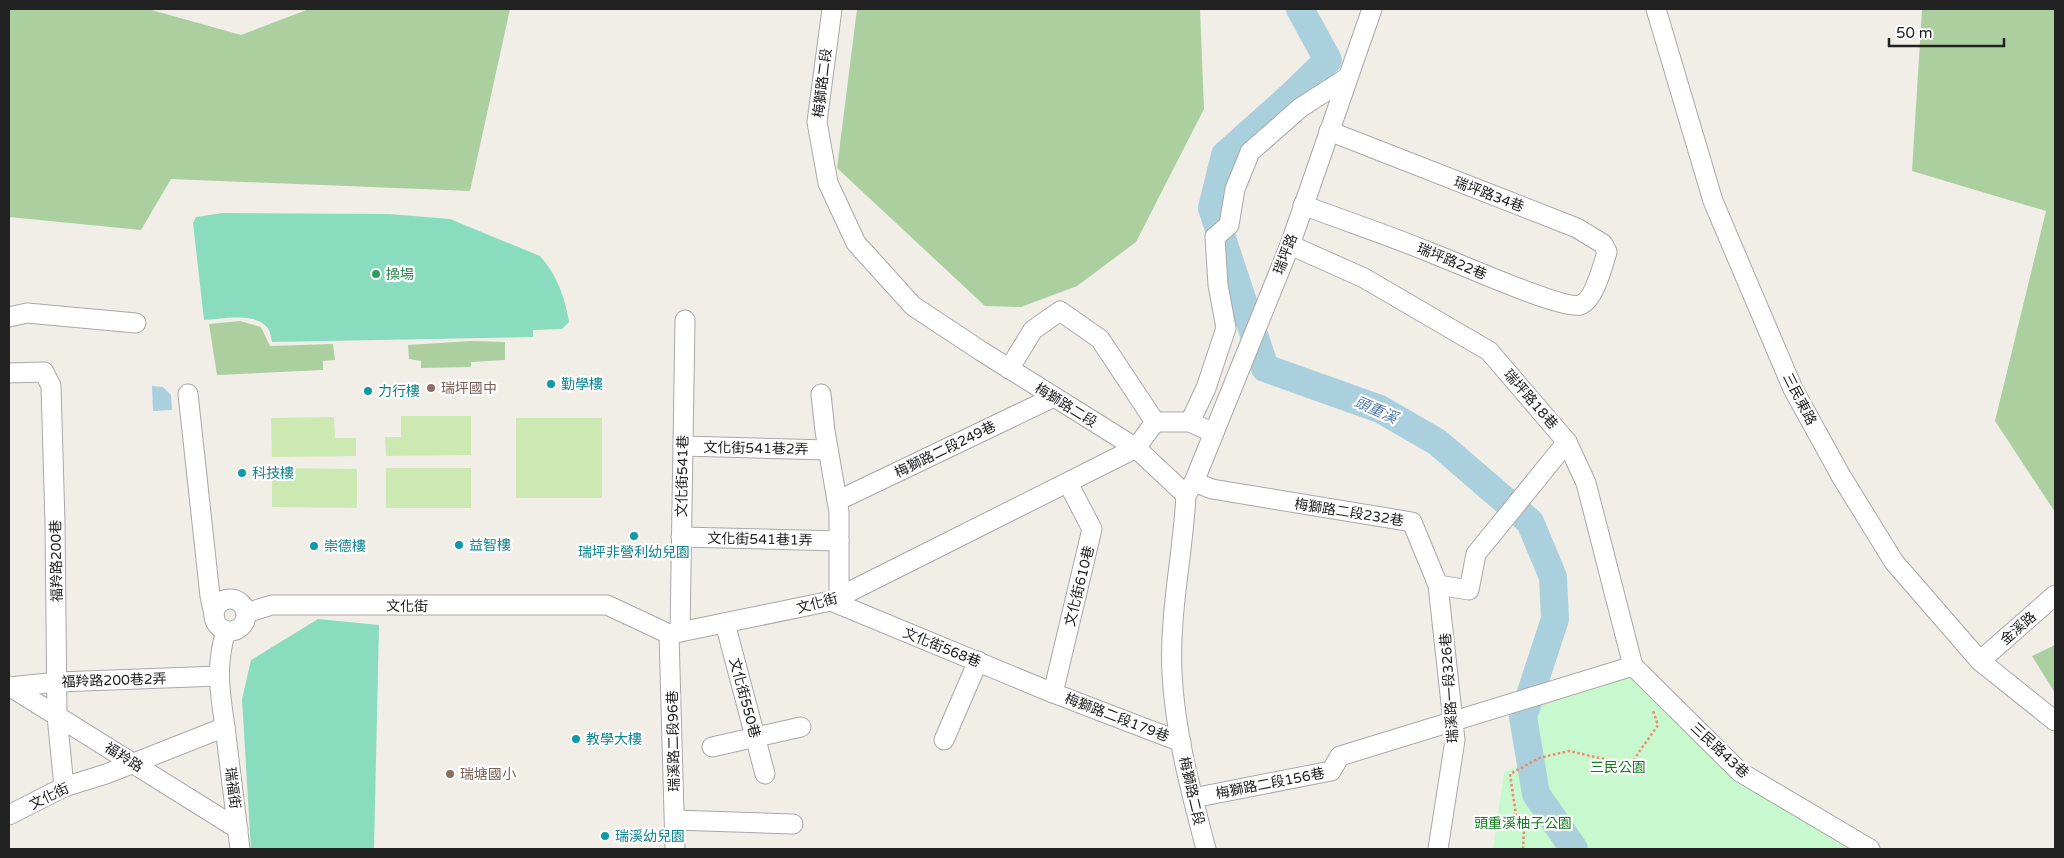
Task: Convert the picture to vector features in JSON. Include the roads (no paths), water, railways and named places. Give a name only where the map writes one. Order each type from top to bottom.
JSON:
[{"type":"street","name":"梅獅路二段","points":[[832,9],[817,122],[828,183],[856,243],[913,306],[1009,369],[1136,448],[1190,489],[1174,597],[1172,674],[1181,742],[1206,849]]},
{"type":"street","name":"瑞坪路","points":[[1190,489],[1290,245],[1372,9]]},
{"type":"street","name":"三民東路","points":[[1656,9],[1713,201],[1793,390],[1841,476],[1894,562],[1980,661],[2055,721]]},
{"type":"street","points":[[1190,422],[1206,388],[1226,328],[1218,285],[1215,238],[1229,225],[1235,189],[1250,152],[1300,108],[1348,77]]},
{"type":"street","name":"瑞坪路34巷","points":[[1329,131],[1584,232],[1603,244],[1606,252],[1594,288]]},
{"type":"street","name":"瑞坪路22巷","points":[[1303,205],[1428,251],[1548,300],[1578,306],[1586,302],[1594,288]]},
{"type":"street","name":"瑞坪路18巷","points":[[1290,245],[1364,278],[1489,352],[1567,442],[1586,483],[1633,666]]},
{"type":"street","points":[[1009,369],[1033,330],[1060,311],[1100,339],[1155,422]]},
{"type":"street","points":[[9,317],[26,313],[136,323]]},
{"type":"street","name":"文化街541巷","points":[[675,633],[681,537],[685,320]]},
{"type":"street","name":"福羚路200巷","points":[[9,374],[44,372],[52,386],[58,682],[57,716],[64,787]]},
{"type":"street","points":[[188,394],[210,596],[214,615],[217,625],[226,631],[242,628],[247,618],[241,603],[236,600],[226,600],[217,606],[214,615]]},
{"type":"street","points":[[821,394],[837,501],[839,541],[835,600]]},
{"type":"street","name":"梅獅路二段249巷","points":[[837,501],[1054,397]]},
{"type":"street","points":[[1155,422],[1190,422],[1214,433]]},
{"type":"street","points":[[1136,448],[1155,422]]},
{"type":"street","points":[[1438,585],[1469,590],[1476,554],[1567,442]]},
{"type":"street","name":"文化街541巷2弄","points":[[683,446],[828,450]]},
{"type":"street","name":"文化街","points":[[246,613],[281,605],[607,605],[675,633],[835,600],[1136,448]]},
{"type":"street","name":"文化街610巷","points":[[1053,692],[1092,529],[1068,483]]},
{"type":"street","name":"梅獅路二段232巷","points":[[1190,489],[1212,489],[1412,522],[1438,585]]},
{"type":"street","name":"文化街541巷1弄","points":[[681,537],[839,541]]},
{"type":"street","name":"瑞溪路一段326巷","points":[[1438,585],[1455,740],[1438,849]]},
{"type":"street","name":"金溪路","points":[[1980,661],[2055,595]]},
{"type":"street","name":"文化街568巷","points":[[835,600],[978,662],[1053,692]]},
{"type":"street","name":"文化街550巷","points":[[725,623],[766,774]]},
{"type":"street","points":[[225,727],[219,676],[220,652],[226,631]]},
{"type":"street","name":"瑞溪路二段96巷","points":[[675,633],[675,849]]},
{"type":"street","points":[[944,740],[978,662]]},
{"type":"street","name":"梅獅路二段156巷","points":[[1193,798],[1331,771],[1340,756],[1633,666]]},
{"type":"street","name":"三民路43巷","points":[[1633,666],[1740,772],[1870,849]]},
{"type":"street","name":"福羚路200巷2弄","points":[[9,686],[58,682],[219,676]]},
{"type":"street","name":"福羚路","points":[[9,686],[238,829]]},
{"type":"street","name":"梅獅路二段179巷","points":[[1053,692],[1181,742]]},
{"type":"street","name":"文化街","points":[[9,815],[64,787],[133,763],[225,727]]},
{"type":"street","name":"瑞福街","points":[[225,727],[240,849]]},
{"type":"street","points":[[712,748],[801,727]]},
{"type":"street","points":[[675,820],[793,824]]},
{"type":"water","points":[[152,386],[163,387],[171,395],[172,410],[153,411]]},
{"type":"waterway","name":"頭重溪","points":[[1300,9],[1328,60],[1225,155],[1212,208],[1265,368],[1380,409],[1437,442],[1530,522],[1553,577],[1555,619],[1523,717],[1536,794],[1574,849]]},
{"type":"place","name":"操場","points":[[376,274]]},
{"type":"place","name":"勤學樓","points":[[551,384]]},
{"type":"place","name":"瑞坪國中","points":[[431,388]]},
{"type":"place","name":"力行樓","points":[[368,391]]},
{"type":"place","name":"科技樓","points":[[242,473]]},
{"type":"place","name":"瑞坪非營利幼兒園","points":[[634,536]]},
{"type":"place","name":"益智樓","points":[[459,545]]},
{"type":"place","name":"崇德樓","points":[[314,546]]},
{"type":"place","name":"教學大樓","points":[[576,739]]},
{"type":"place","name":"瑞塘國小","points":[[450,774]]},
{"type":"place","name":"瑞溪幼兒園","points":[[605,836]]},
{"type":"park label","name":"三民公園","points":[[1618,767]]},
{"type":"park label","name":"頭重溪柚子公園","points":[[1523,823]]}]
